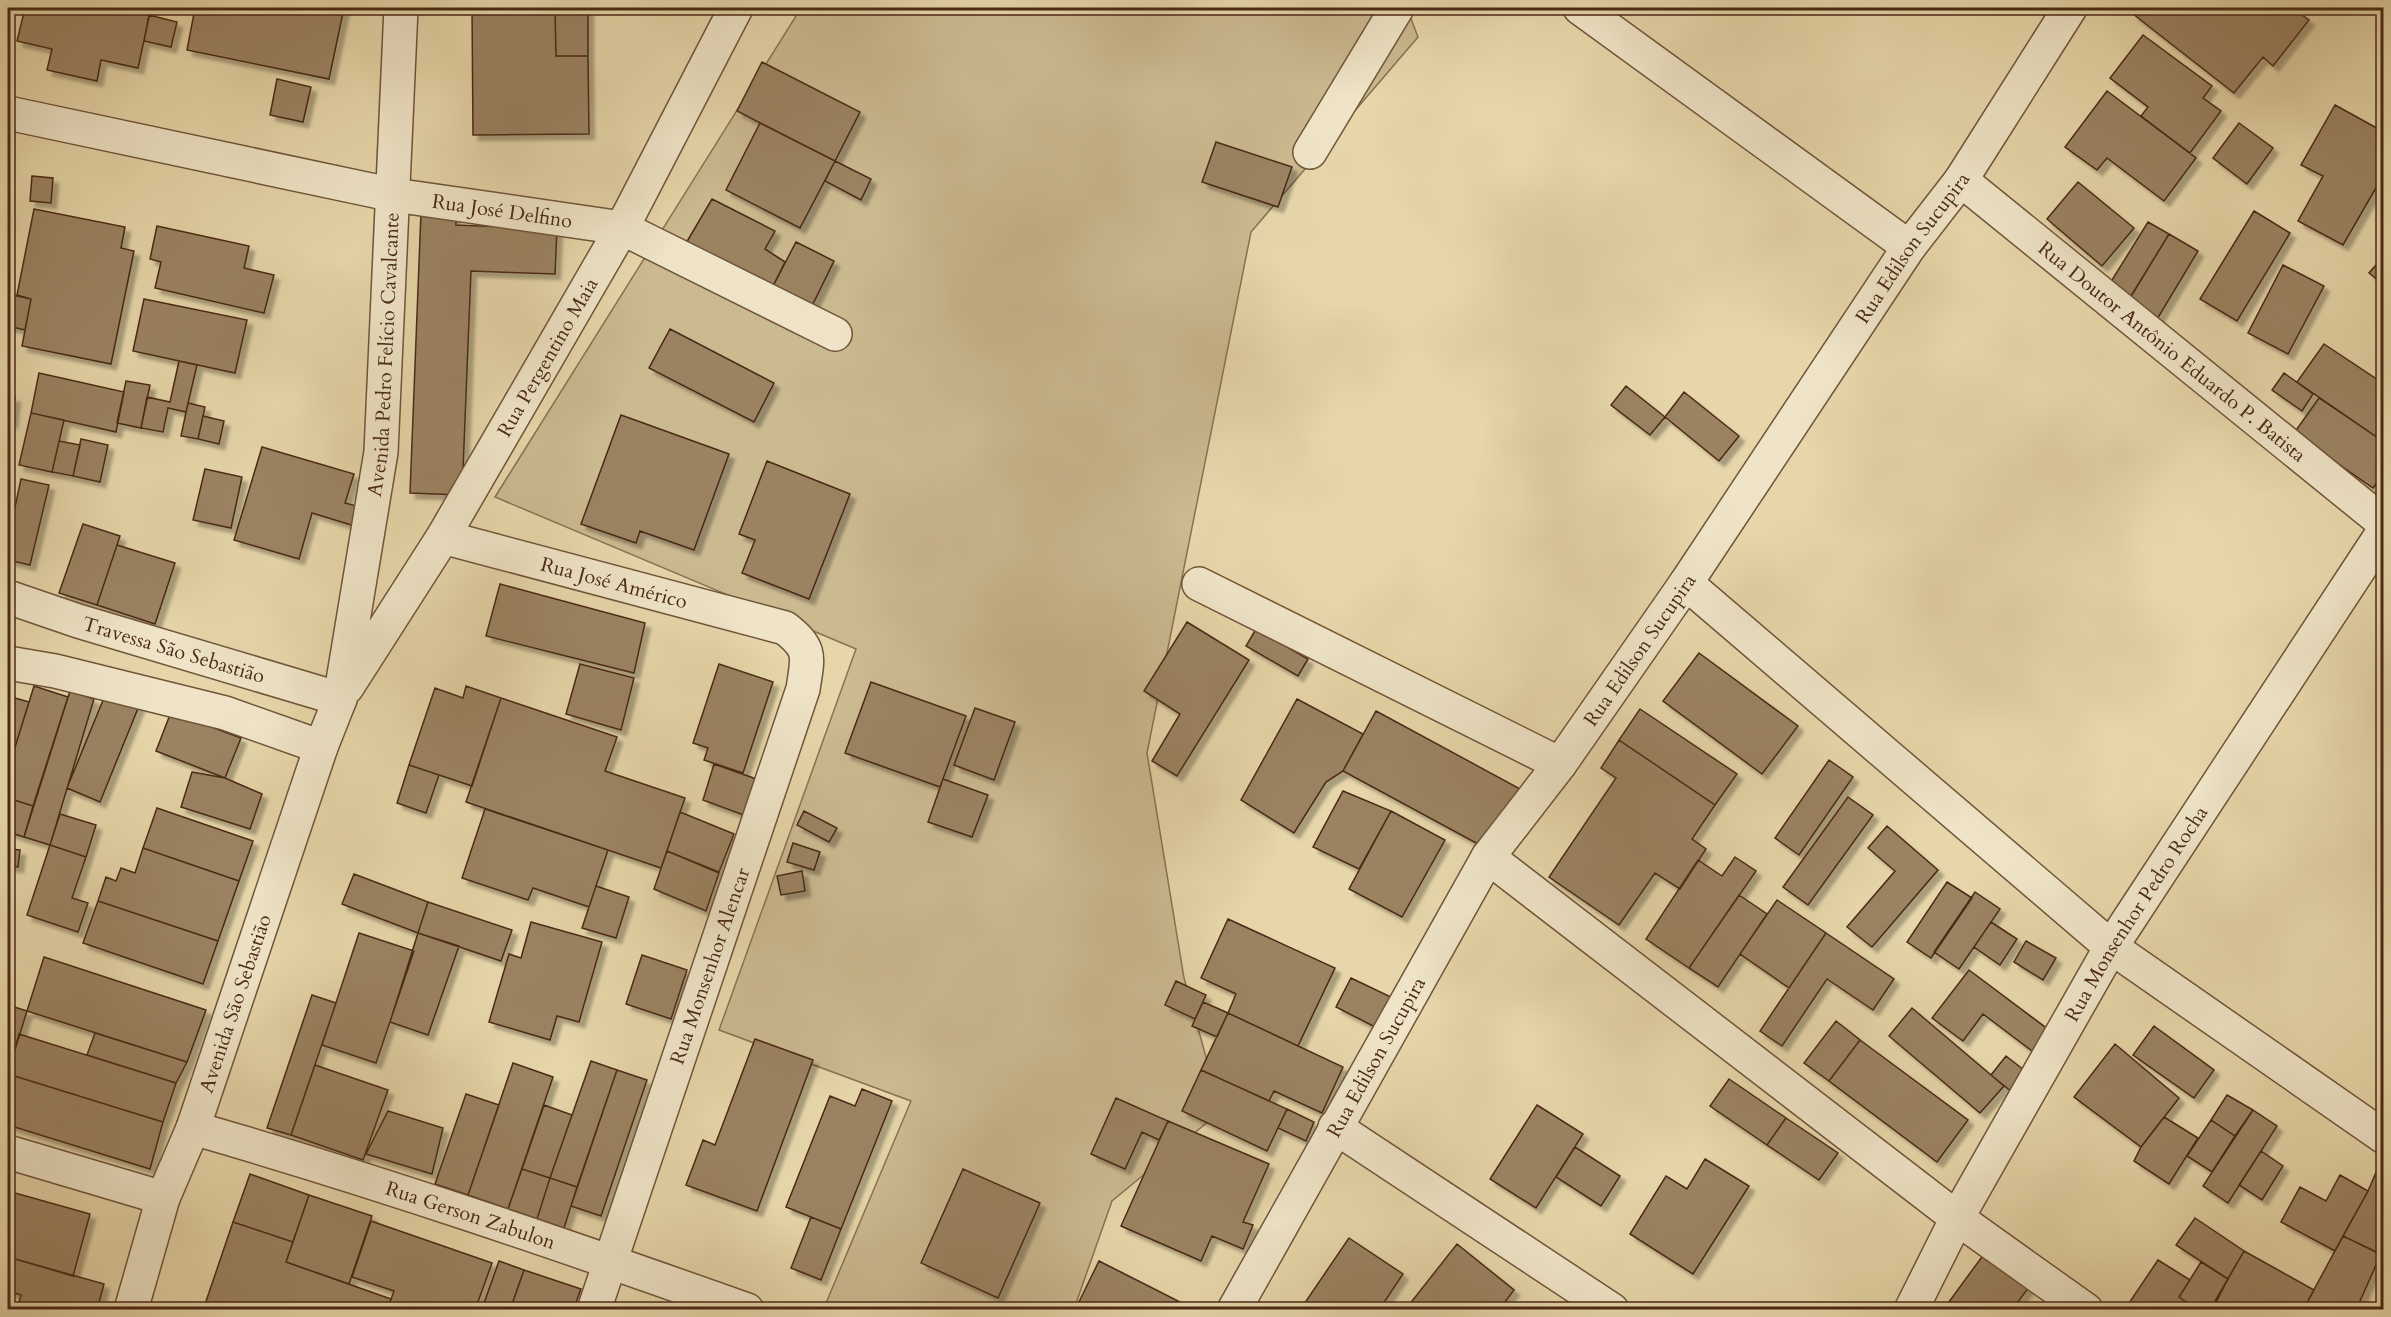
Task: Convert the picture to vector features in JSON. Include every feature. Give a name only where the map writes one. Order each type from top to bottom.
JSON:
[{"type":"street","name":"Avenida Pedro Felício Cavalcante","points":[[340,699],[381,452],[401,8]]},
{"type":"street","name":"Rua Pergentino Maia","points":[[340,699],[443,537],[622,228],[736,8]]},
{"type":"street","points":[[1310,152],[1397,8]]},
{"type":"street","points":[[1580,8],[1909,247]]},
{"type":"street","name":"Rua Edilson Sucupira","points":[[1234,1310],[1488,857],[1560,764],[1686,583],[1909,247],[1961,180],[2070,8]]},
{"type":"street","name":"Rua José Delfino","points":[[8,113],[394,195],[622,228],[835,334]]},
{"type":"street","name":"Rua Doutor Antônio Eduardo P. Batista","points":[[1961,180],[2384,523]]},
{"type":"street","name":"Rua Monsenhor Pedro Rocha","points":[[1911,1310],[1957,1218],[2111,947],[2384,531]]},
{"type":"street","name":"Rua José Américo","points":[[443,537],[785,628]]},
{"type":"street","points":[[1686,583],[2111,947],[2384,1137]]},
{"type":"street","points":[[1199,584],[1560,764]]},
{"type":"street","name":"Travessa São Sebastião","points":[[8,597],[78,621],[340,699]]},
{"type":"street","name":"Rua Monsenhor Alencar","points":[[594,1310],[803,689],[807,661],[803,642],[785,628]]},
{"type":"street","points":[[8,663],[55,671],[225,713],[321,747]]},
{"type":"street","name":"Avenida São Sebastião","points":[[131,1310],[163,1198],[193,1128],[321,747],[340,699]]},
{"type":"street","points":[[1488,857],[1957,1218],[2086,1310]]},
{"type":"street","points":[[1335,1127],[1612,1310]]},
{"type":"street","name":"Rua Gerson Zabulon","points":[[193,1128],[275,1152],[610,1261],[747,1310]]},
{"type":"street","points":[[8,1152],[163,1198]]},
{"type":"shaded area","points":[[801,8],[1407,8],[1418,37],[1251,232],[1147,753],[1184,978],[1221,1111],[1112,1201],[1074,1309],[845,1310],[826,1303],[911,1101],[719,1030],[856,649],[495,497]]},
{"type":"building","points":[[25,8],[151,8],[138,68],[101,60],[97,81],[47,70],[52,49],[17,41]]},
{"type":"building","points":[[195,8],[344,8],[329,79],[187,50]]},
{"type":"building","points":[[472,8],[555,8],[556,56],[588,56],[589,134],[473,135]]},
{"type":"building","points":[[555,8],[588,8],[588,56],[556,56]]},
{"type":"building","points":[[2139,8],[2220,8],[2229,14],[2235,8],[2292,8],[2309,20],[2273,66],[2263,57],[2234,93],[2133,14]]},
{"type":"building","points":[[149,15],[177,22],[171,47],[144,41]]},
{"type":"building","points":[[2143,35],[2212,86],[2203,98],[2221,111],[2190,153],[2141,116],[2148,107],[2110,78]]},
{"type":"building","points":[[762,62],[860,112],[835,161],[737,111]]},
{"type":"building","points":[[277,79],[311,87],[303,122],[270,115]]},
{"type":"building","points":[[2107,91],[2196,158],[2164,201],[2107,158],[2097,170],[2065,147]]},
{"type":"building","points":[[2335,105],[2384,132],[2384,174],[2343,245],[2298,221],[2323,176],[2301,165]]},
{"type":"building","points":[[760,123],[835,161],[800,228],[726,190]]},
{"type":"building","points":[[2239,123],[2273,148],[2247,184],[2213,158]]},
{"type":"building","points":[[1216,142],[1292,167],[1278,207],[1202,182]]},
{"type":"building","points":[[835,161],[871,179],[861,200],[825,181]]},
{"type":"building","points":[[32,176],[53,178],[51,203],[30,201]]},
{"type":"building","points":[[2078,182],[2134,228],[2102,266],[2047,219]]},
{"type":"building","points":[[712,199],[775,231],[765,249],[785,262],[770,292],[682,250]]},
{"type":"building","points":[[34,209],[125,227],[121,248],[134,251],[111,364],[22,346],[31,299],[17,295]]},
{"type":"building","points":[[2254,211],[2290,233],[2237,321],[2200,299]]},
{"type":"building","points":[[421,212],[456,214],[456,225],[557,229],[555,274],[471,271],[462,495],[410,493]]},
{"type":"building","points":[[2148,222],[2169,234],[2128,301],[2107,288]]},
{"type":"building","points":[[157,226],[249,246],[244,268],[274,275],[264,313],[155,288],[161,262],[150,259]]},
{"type":"building","points":[[2169,234],[2198,251],[2153,326],[2124,308]]},
{"type":"building","points":[[796,242],[834,261],[809,312],[770,292]]},
{"type":"building","points":[[2384,256],[2384,285],[2369,273]]},
{"type":"building","points":[[2283,265],[2324,286],[2288,354],[2248,333]]},
{"type":"building","points":[[8,294],[31,299],[25,330],[8,326]]},
{"type":"building","points":[[144,299],[247,320],[235,373],[133,351]]},
{"type":"building","points":[[670,329],[774,383],[754,422],[649,368]]},
{"type":"building","points":[[2324,344],[2384,384],[2384,442],[2297,382]]},
{"type":"building","points":[[179,361],[197,365],[186,412],[168,408],[163,432],[141,428],[147,397],[170,402]]},
{"type":"building","points":[[39,373],[124,392],[116,432],[31,413]]},
{"type":"building","points":[[2284,373],[2313,394],[2302,411],[2272,390]]},
{"type":"building","points":[[126,381],[150,385],[141,428],[117,423]]},
{"type":"building","points":[[1626,386],[1665,417],[1650,435],[1611,405]]},
{"type":"building","points":[[1684,392],[1739,436],[1719,461],[1665,417]]},
{"type":"building","points":[[8,396],[15,397],[12,423],[8,422]]},
{"type":"building","points":[[2319,398],[2384,442],[2384,472],[2373,488],[2294,433]]},
{"type":"building","points":[[188,403],[205,407],[198,439],[181,436]]},
{"type":"building","points":[[31,413],[64,420],[52,472],[19,465]]},
{"type":"building","points":[[621,415],[729,454],[694,550],[640,531],[636,543],[581,524]]},
{"type":"building","points":[[203,416],[224,421],[219,444],[198,439]]},
{"type":"building","points":[[81,439],[108,445],[100,482],[73,476]]},
{"type":"building","points":[[59,441],[80,445],[73,476],[52,472]]},
{"type":"building","points":[[262,447],[354,474],[345,503],[364,508],[358,527],[312,513],[299,559],[234,540]]},
{"type":"building","points":[[767,461],[850,494],[809,599],[742,573],[755,540],[739,534]]},
{"type":"building","points":[[205,469],[242,477],[231,528],[193,520]]},
{"type":"building","points":[[21,479],[49,485],[30,565],[8,560],[8,540]]},
{"type":"building","points":[[83,524],[120,536],[97,605],[59,593]]},
{"type":"building","points":[[117,545],[175,563],[155,624],[97,605]]},
{"type":"building","points":[[500,584],[645,623],[634,673],[486,636]]},
{"type":"building","points":[[1187,622],[1249,660],[1177,776],[1152,761],[1180,714],[1144,691]]},
{"type":"building","points":[[1256,629],[1308,659],[1298,676],[1246,646]]},
{"type":"building","points":[[1699,653],[1798,726],[1762,774],[1663,701]]},
{"type":"building","points":[[580,664],[634,678],[621,730],[566,714]]},
{"type":"building","points":[[719,664],[773,682],[743,773],[704,760],[708,748],[693,743]]},
{"type":"building","points":[[871,682],[966,716],[940,787],[845,753]]},
{"type":"building","points":[[34,686],[68,697],[33,806],[8,798],[8,770]]},
{"type":"building","points":[[466,686],[501,698],[472,786],[409,765],[435,688],[463,698]]},
{"type":"building","points":[[108,688],[141,701],[100,802],[67,788]]},
{"type":"building","points":[[70,691],[94,699],[50,845],[24,837]]},
{"type":"building","points":[[8,696],[29,702],[8,770]]},
{"type":"building","points":[[501,698],[617,737],[605,771],[685,798],[661,868],[466,802]]},
{"type":"building","points":[[1297,699],[1363,734],[1343,771],[1326,782],[1294,833],[1241,800]]},
{"type":"building","points":[[975,708],[1015,722],[994,780],[954,765]]},
{"type":"building","points":[[1640,709],[1737,774],[1715,805],[1619,740]]},
{"type":"building","points":[[1376,711],[1522,790],[1489,850],[1343,771]]},
{"type":"building","points":[[171,712],[241,738],[225,778],[156,751]]},
{"type":"building","points":[[1619,740],[1715,805],[1692,839],[1706,849],[1680,889],[1655,873],[1619,925],[1549,877],[1616,778],[1601,768]]},
{"type":"building","points":[[1829,760],[1853,777],[1799,855],[1775,838]]},
{"type":"building","points":[[714,764],[762,781],[749,817],[703,800]]},
{"type":"building","points":[[409,765],[439,775],[426,813],[397,803]]},
{"type":"building","points":[[192,772],[225,778],[262,794],[250,829],[181,807]]},
{"type":"building","points":[[943,779],[988,795],[972,837],[928,822]]},
{"type":"building","points":[[1343,791],[1391,811],[1359,869],[1313,847]]},
{"type":"building","points":[[1848,797],[1873,815],[1808,905],[1783,887]]},
{"type":"building","points":[[8,798],[33,806],[24,837],[8,832]]},
{"type":"building","points":[[157,808],[253,841],[239,881],[143,848]]},
{"type":"building","points":[[485,809],[608,850],[589,907],[533,888],[528,900],[462,878]]},
{"type":"building","points":[[804,811],[837,828],[829,842],[797,825]]},
{"type":"building","points":[[1391,811],[1445,840],[1402,917],[1349,889]]},
{"type":"building","points":[[680,812],[734,834],[719,872],[667,851]]},
{"type":"building","points":[[60,814],[96,825],[86,857],[50,845]]},
{"type":"building","points":[[1887,826],[1938,870],[1872,947],[1847,927],[1895,871],[1868,848]]},
{"type":"building","points":[[793,843],[820,852],[814,870],[787,862]]},
{"type":"building","points":[[50,845],[86,857],[72,898],[88,903],[78,932],[27,915]]},
{"type":"building","points":[[143,848],[239,881],[218,941],[98,901],[106,877],[116,881],[121,868],[135,873]]},
{"type":"building","points":[[8,849],[20,850],[18,867],[8,866]]},
{"type":"building","points":[[667,851],[719,873],[706,911],[654,889]]},
{"type":"building","points":[[1735,857],[1756,871],[1689,968],[1646,939],[1698,860],[1722,876]]},
{"type":"building","points":[[802,871],[805,891],[781,895],[777,876]]},
{"type":"building","points":[[354,874],[428,902],[418,933],[342,904]]},
{"type":"building","points":[[1947,882],[1972,898],[1931,958],[1907,942]]},
{"type":"building","points":[[596,886],[629,897],[616,938],[582,928]]},
{"type":"building","points":[[1975,892],[2000,909],[1959,969],[1934,952]]},
{"type":"building","points":[[1739,895],[1767,914],[1718,987],[1689,968]]},
{"type":"building","points":[[1777,900],[1826,933],[1789,988],[1740,954]]},
{"type":"building","points":[[98,901],[218,941],[203,984],[83,943]]},
{"type":"building","points":[[428,902],[512,930],[501,961],[418,933]]},
{"type":"building","points":[[1228,919],[1335,968],[1298,1046],[1228,1013],[1236,994],[1201,978]]},
{"type":"building","points":[[531,922],[602,942],[579,1022],[557,1016],[550,1040],[489,1022],[509,954],[521,958]]},
{"type":"building","points":[[1991,922],[2017,939],[2000,965],[1974,947]]},
{"type":"building","points":[[359,933],[414,951],[376,1063],[322,1045]]},
{"type":"building","points":[[418,933],[459,946],[428,1035],[390,1022]]},
{"type":"building","points":[[1826,933],[1894,979],[1873,1010],[1827,979],[1782,1046],[1760,1031]]},
{"type":"building","points":[[2026,941],[2056,958],[2043,980],[2014,962]]},
{"type":"building","points":[[642,955],[687,970],[671,1019],[626,1004]]},
{"type":"building","points":[[44,957],[206,1010],[187,1062],[27,1011]]},
{"type":"building","points":[[1969,970],[2049,1030],[2032,1051],[1983,1014],[1963,1041],[1932,1018]]},
{"type":"building","points":[[1351,978],[1393,998],[1377,1028],[1336,1007]]},
{"type":"building","points":[[1176,981],[1206,995],[1195,1019],[1165,1005]]},
{"type":"building","points":[[312,995],[336,1003],[291,1135],[267,1128]]},
{"type":"building","points":[[1203,1002],[1228,1013],[1217,1037],[1192,1026]]},
{"type":"building","points":[[8,1005],[27,1011],[8,1072]]},
{"type":"building","points":[[1912,1008],[2004,1086],[1980,1113],[1889,1036]]},
{"type":"building","points":[[1228,1013],[1343,1067],[1322,1113],[1274,1091],[1269,1101],[1201,1070]]},
{"type":"building","points":[[1836,1021],[1860,1040],[1829,1081],[1804,1063]]},
{"type":"building","points":[[2154,1026],[2214,1070],[2194,1098],[2133,1055]]},
{"type":"building","points":[[95,1033],[187,1062],[176,1083],[87,1055]]},
{"type":"building","points":[[19,1034],[176,1083],[163,1122],[8,1074]]},
{"type":"building","points":[[755,1039],[813,1060],[757,1211],[686,1185],[703,1140],[715,1145]]},
{"type":"building","points":[[1860,1040],[1968,1120],[1937,1162],[1829,1081]]},
{"type":"building","points":[[2115,1044],[2179,1098],[2141,1147],[2074,1097]]},
{"type":"building","points":[[2006,1056],[2029,1074],[2013,1093],[1991,1075]]},
{"type":"building","points":[[591,1061],[617,1070],[577,1187],[550,1178]]},
{"type":"building","points":[[513,1063],[553,1077],[508,1209],[468,1195]]},
{"type":"building","points":[[315,1065],[388,1090],[363,1160],[291,1135]]},
{"type":"building","points":[[617,1070],[647,1080],[601,1216],[571,1206]]},
{"type":"building","points":[[1201,1070],[1287,1109],[1267,1151],[1182,1111]]},
{"type":"building","points":[[8,1074],[163,1122],[150,1169],[8,1125]]},
{"type":"building","points":[[1729,1079],[1786,1118],[1767,1145],[1710,1106]]},
{"type":"building","points":[[862,1089],[892,1101],[841,1229],[786,1207],[830,1096],[855,1106]]},
{"type":"building","points":[[466,1094],[499,1105],[468,1195],[435,1184]]},
{"type":"building","points":[[2227,1095],[2253,1110],[2235,1136],[2211,1120]]},
{"type":"building","points":[[1116,1098],[1168,1121],[1159,1140],[1142,1132],[1125,1169],[1091,1154]]},
{"type":"building","points":[[544,1105],[572,1115],[550,1178],[522,1169]]},
{"type":"building","points":[[1537,1105],[1583,1134],[1536,1208],[1490,1179]]},
{"type":"building","points":[[1287,1109],[1314,1122],[1306,1141],[1278,1128]]},
{"type":"building","points":[[2253,1110],[2277,1126],[2228,1203],[2203,1186]]},
{"type":"building","points":[[388,1111],[443,1128],[432,1174],[366,1154]]},
{"type":"building","points":[[2164,1117],[2198,1138],[2169,1184],[2134,1161],[2141,1147]]},
{"type":"building","points":[[1786,1118],[1838,1153],[1819,1180],[1767,1145]]},
{"type":"building","points":[[2211,1120],[2235,1136],[2212,1172],[2187,1156]]},
{"type":"building","points":[[1168,1121],[1269,1164],[1243,1222],[1253,1225],[1243,1249],[1212,1236],[1201,1261],[1121,1226]]},
{"type":"building","points":[[1575,1147],[1620,1176],[1601,1206],[1556,1177]]},
{"type":"building","points":[[2261,1151],[2283,1166],[2262,1200],[2239,1185]]},
{"type":"building","points":[[1705,1159],[1749,1186],[1693,1274],[1630,1234],[1666,1176],[1687,1189]]},
{"type":"building","points":[[2381,1161],[2384,1162],[2384,1256],[2343,1236],[2368,1191]]},
{"type":"building","points":[[522,1169],[550,1178],[537,1219],[508,1209]]},
{"type":"building","points":[[963,1169],[1040,1203],[998,1298],[921,1263]]},
{"type":"building","points":[[250,1174],[309,1195],[293,1242],[233,1222]]},
{"type":"building","points":[[2340,1175],[2368,1191],[2335,1251],[2281,1222],[2300,1187],[2326,1201]]},
{"type":"building","points":[[550,1178],[577,1187],[564,1228],[537,1219]]},
{"type":"building","points":[[8,1191],[90,1214],[73,1276],[8,1257]]},
{"type":"building","points":[[309,1195],[372,1216],[349,1284],[286,1262]]},
{"type":"building","points":[[811,1217],[841,1229],[821,1280],[791,1268]]},
{"type":"building","points":[[2195,1218],[2244,1251],[2228,1279],[2176,1245]]},
{"type":"building","points":[[371,1221],[492,1263],[475,1310],[387,1310],[394,1291],[352,1277]]},
{"type":"building","points":[[233,1222],[293,1242],[286,1262],[391,1299],[387,1310],[203,1310]]},
{"type":"building","points":[[2343,1236],[2381,1254],[2356,1310],[2303,1310]]},
{"type":"building","points":[[1349,1238],[1403,1274],[1379,1310],[1300,1310]]},
{"type":"building","points":[[1457,1244],[1514,1290],[1499,1310],[1405,1310]]},
{"type":"building","points":[[2244,1251],[2314,1290],[2303,1310],[2231,1310],[2215,1301]]},
{"type":"building","points":[[1984,1254],[2029,1287],[2012,1310],[1950,1310],[1946,1306]]},
{"type":"building","points":[[8,1257],[104,1284],[97,1310],[17,1309],[21,1295],[8,1291]]},
{"type":"building","points":[[2158,1260],[2190,1280],[2179,1297],[2198,1310],[2125,1309]]},
{"type":"building","points":[[499,1261],[524,1270],[510,1310],[484,1310],[482,1309]]},
{"type":"building","points":[[1099,1261],[1186,1305],[1183,1310],[1075,1310]]},
{"type":"building","points":[[2201,1262],[2228,1279],[2212,1310],[2198,1310],[2179,1297]]},
{"type":"building","points":[[524,1270],[581,1289],[573,1310],[510,1310]]}]
